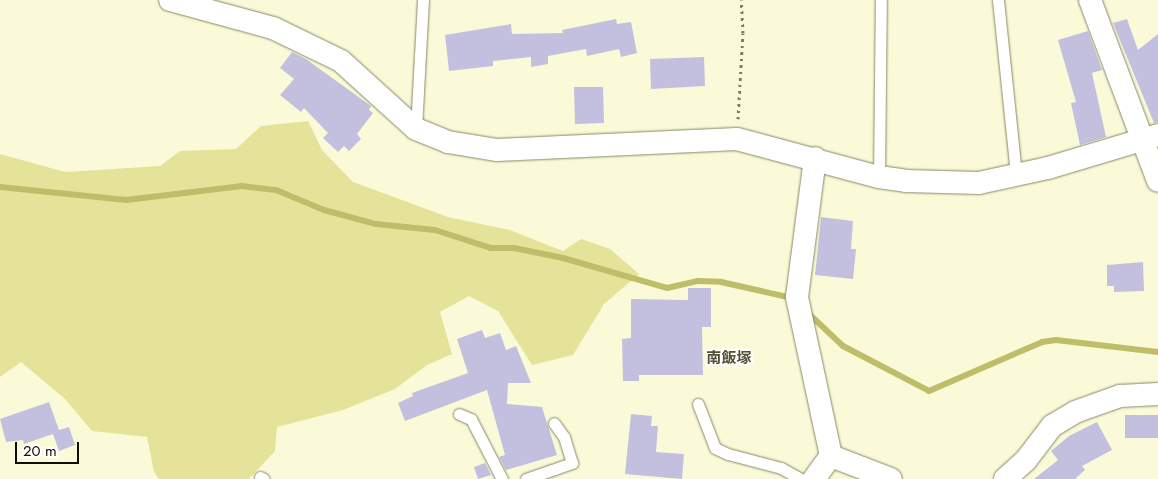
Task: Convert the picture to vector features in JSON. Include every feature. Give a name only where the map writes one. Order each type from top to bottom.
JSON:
[{"type":"street","points":[[170,0],[273,28],[341,62],[416,129],[448,142],[497,150],[737,138],[879,177],[906,181],[979,183],[1016,175],[1151,138]]},
{"type":"street","points":[[1090,0],[1151,138],[1158,181]]},
{"type":"street","points":[[814,479],[831,456],[797,297],[815,158]]},
{"type":"street","points":[[1005,479],[1026,460],[1052,426],[1075,412],[1120,396],[1158,394]]},
{"type":"street","points":[[831,456],[891,479]]},
{"type":"lane","points":[[416,129],[423,0]]},
{"type":"lane","points":[[879,177],[881,0]]},
{"type":"lane","points":[[998,0],[1016,175]]},
{"type":"lane","points":[[698,404],[715,448],[728,454],[781,468],[801,479]]},
{"type":"lane","points":[[459,414],[471,419],[502,479]]},
{"type":"lane","points":[[526,479],[572,463],[564,437],[554,423]]},
{"type":"path","points":[[737,138],[743,33],[741,0]]},
{"type":"shaded area","points":[[308,121],[322,150],[353,182],[448,217],[510,230],[563,251],[581,239],[610,249],[639,274],[604,304],[573,355],[532,365],[498,311],[469,296],[440,312],[452,354],[427,365],[395,389],[343,410],[277,427],[275,451],[249,479],[159,479],[154,472],[147,437],[92,431],[65,399],[21,362],[0,377],[0,154],[65,172],[160,166],[180,151],[236,149],[261,126]]},
{"type":"building","points":[[616,19],[617,24],[631,22],[637,53],[621,57],[619,49],[587,56],[586,49],[548,56],[548,64],[531,67],[531,57],[493,61],[493,66],[449,71],[445,35],[511,24],[512,34],[563,33],[562,30]]},
{"type":"building","points":[[1127,19],[1138,50],[1158,34],[1158,122],[1154,123],[1113,23]]},
{"type":"building","points":[[1088,31],[1102,70],[1092,73],[1106,137],[1080,145],[1071,103],[1076,102],[1058,40]]},
{"type":"building","points":[[292,52],[306,59],[371,106],[369,110],[373,113],[357,134],[361,139],[349,151],[344,146],[338,152],[323,138],[328,133],[304,108],[301,112],[280,95],[294,79],[280,68]]},
{"type":"building","points":[[704,57],[705,86],[651,89],[650,59]]},
{"type":"building","points":[[574,87],[603,87],[604,123],[575,124]]},
{"type":"building","points":[[821,217],[853,221],[851,249],[856,249],[853,279],[815,275]]},
{"type":"building","points":[[1143,262],[1144,291],[1114,292],[1114,286],[1107,286],[1107,265]]},
{"type":"building","points":[[688,288],[711,288],[711,327],[702,327],[703,375],[639,375],[639,381],[623,381],[622,339],[631,338],[631,299],[688,300]]},
{"type":"building","points":[[482,330],[485,338],[500,333],[506,350],[516,346],[531,383],[508,383],[507,404],[542,407],[557,455],[506,470],[499,457],[505,455],[487,390],[405,421],[398,403],[413,396],[412,393],[468,373],[457,339]]},
{"type":"building","points":[[49,402],[59,430],[69,427],[75,445],[59,451],[53,434],[24,444],[23,440],[6,442],[0,419]]},
{"type":"building","points":[[631,414],[652,416],[651,426],[658,426],[656,452],[684,454],[682,479],[625,474]]},
{"type":"building","points":[[1125,415],[1158,415],[1158,438],[1125,438]]},
{"type":"building","points":[[1097,422],[1112,450],[1082,466],[1085,470],[1075,479],[1034,479],[1058,460],[1051,451],[1069,436]]},
{"type":"building","points":[[485,463],[491,475],[478,479],[474,467]]},
{"type":"waterway","points":[[0,187],[126,200],[242,186],[276,190],[324,210],[376,224],[435,230],[491,248],[514,248],[563,258],[667,288],[698,281],[721,282],[792,298]]},
{"type":"waterway","points":[[807,312],[843,346],[929,391],[1042,342],[1056,340],[1158,352]]},
{"type":"district","name":"南飯塚","points":[[729,359]]}]
